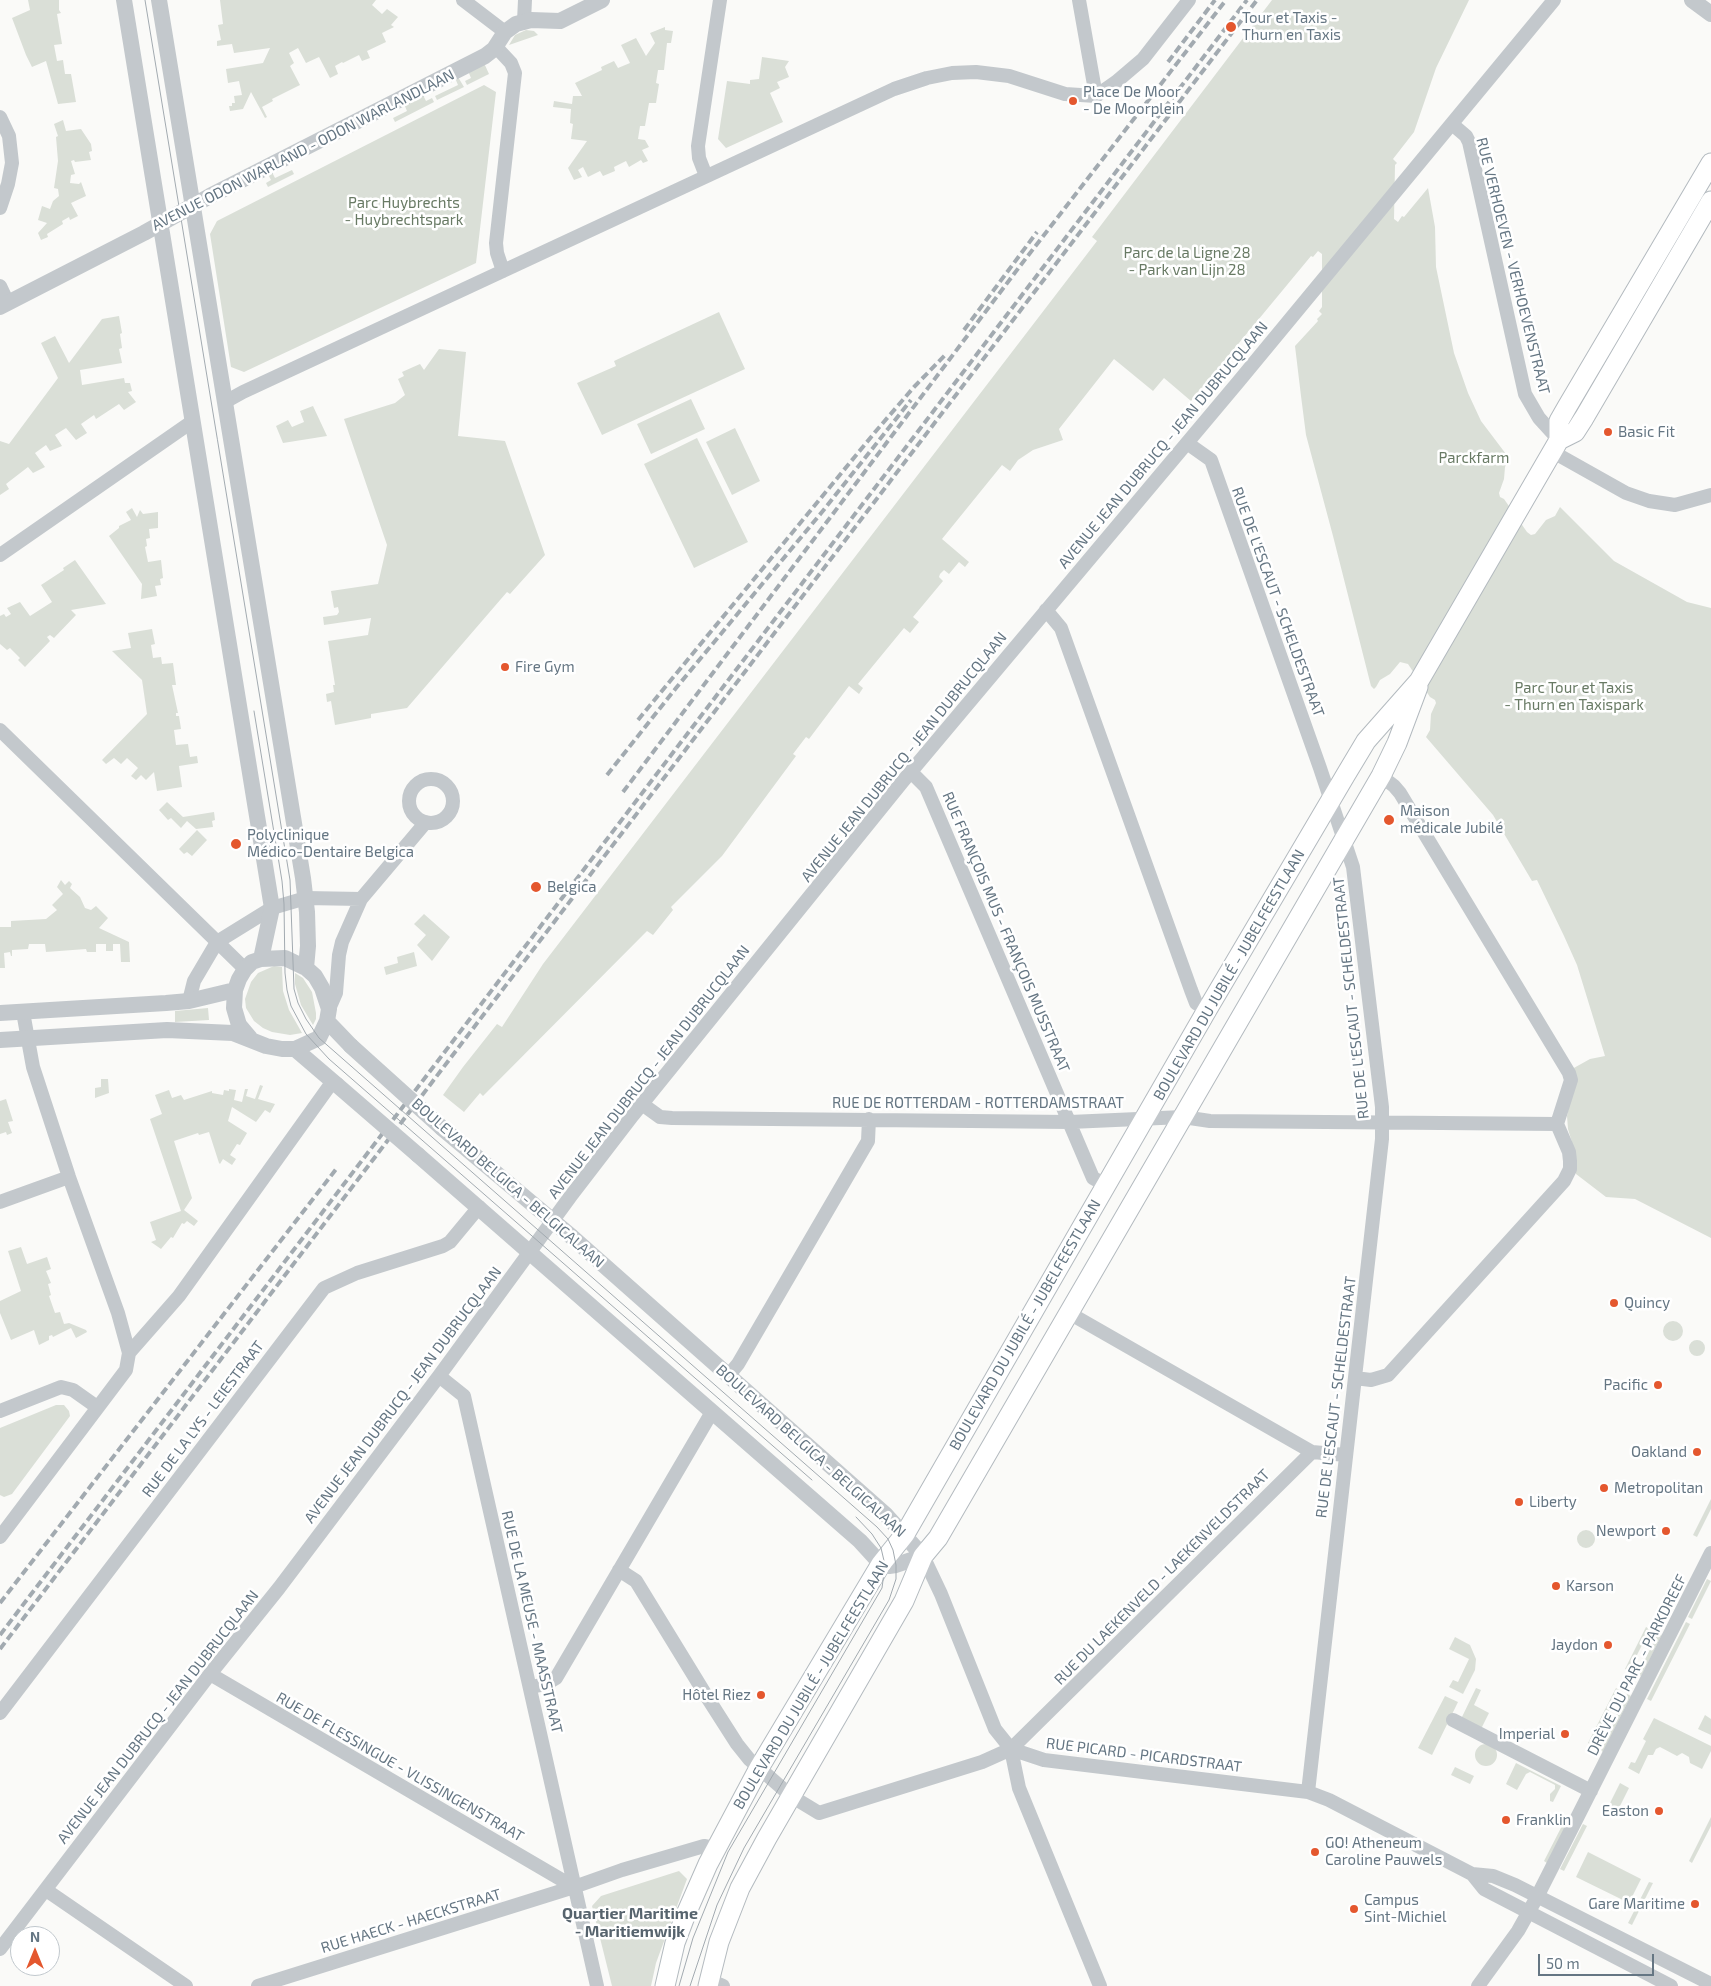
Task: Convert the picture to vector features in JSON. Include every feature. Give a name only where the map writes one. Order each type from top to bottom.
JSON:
[{"type":"main road","points":[[1556,446],[1560,421],[1567,407],[1711,163]]},
{"type":"main road","points":[[1556,446],[1575,432],[1584,418],[1711,201]]},
{"type":"main road","name":"BOULEVARD DU JUBILÉ - JUBELFEESTLAAN","points":[[665,1986],[675,1943],[686,1914],[715,1848],[759,1768],[881,1564],[905,1534],[1330,800],[1366,741],[1419,681],[1556,446]]},
{"type":"main road","name":"BOULEVARD DU JUBILÉ - JUBELFEESTLAAN","points":[[713,1984],[719,1942],[740,1888],[904,1601],[923,1556],[938,1538],[1381,776],[1397,743],[1416,694],[1419,681]]},
{"type":"street","points":[[124,0],[272,908],[261,959]]},
{"type":"street","points":[[159,0],[306,898],[308,946],[306,968]]},
{"type":"street","points":[[463,0],[505,32]]},
{"type":"street","points":[[525,0],[524,21],[560,21],[602,0]]},
{"type":"street","points":[[706,176],[699,158],[698,146],[720,0]]},
{"type":"street","points":[[1079,0],[1096,96]]},
{"type":"street","points":[[226,402],[251,388],[860,104],[927,78],[952,73],[1000,75],[1065,94],[1096,96],[1143,59],[1189,0]]},
{"type":"street","name":"AVENUE JEAN DUBRUCQ - JEAN DUBRUCQLAAN","points":[[0,1949],[210,1674],[285,1580],[642,1104],[911,772],[1356,241],[1554,0]]},
{"type":"street","points":[[1692,0],[1711,14]]},
{"type":"street","name":"AVENUE ODON WARLAND - ODON WARLANDLAAN","points":[[4,306],[193,206],[485,56],[496,47],[505,32],[524,21]]},
{"type":"street","points":[[496,47],[511,64],[515,73],[496,243],[503,271]]},
{"type":"street","points":[[0,117],[9,136],[12,163],[8,184],[0,208]]},
{"type":"street","name":"RUE VERHOEVEN - VERHOEVENSTRAAT","points":[[1452,124],[1466,136],[1469,142],[1525,394],[1531,407],[1556,446],[1626,493],[1650,501],[1675,505],[1711,495]]},
{"type":"street","points":[[0,286],[4,306]]},
{"type":"street","points":[[0,555],[193,421]]},
{"type":"street","name":"RUE DE L'ESCAUT - SCHELDESTRAAT","points":[[1187,443],[1211,460],[1330,800],[1354,875],[1382,1108],[1382,1139],[1308,1792]]},
{"type":"street","points":[[1046,610],[1061,628],[1190,990],[1196,1003],[1207,1010]]},
{"type":"street","points":[[0,730],[245,969]]},
{"type":"street","name":"RUE FRANÇOIS MUS - FRANÇOIS MUSSTRAAT","points":[[911,772],[926,787],[1093,1178],[1106,1185]]},
{"type":"street","points":[[1355,1378],[1371,1380],[1388,1375],[1564,1181],[1570,1169],[1569,1152],[1557,1124],[1571,1080],[1569,1073],[1400,793],[1381,776]]},
{"type":"street","points":[[0,1040],[168,1030],[233,1033],[250,1038],[266,1046],[282,1049],[295,1048],[318,1038],[336,993],[339,954],[342,942],[361,899],[426,822]]},
{"type":"street","points":[[189,1001],[194,981],[218,942],[272,908],[306,898],[361,899]]},
{"type":"street","points":[[250,1038],[239,1024],[234,1008],[235,990],[245,969],[252,962],[261,959],[285,958],[306,968],[315,976],[322,988],[328,1015]]},
{"type":"street","points":[[0,1013],[189,1001],[235,990]]},
{"type":"street","points":[[2,1529],[126,1370],[129,1353],[117,1309],[69,1177],[33,1067],[23,1012]]},
{"type":"street","name":"BOULEVARD BELGICA - BELGICALAAN","points":[[328,1015],[352,1046],[442,1128],[553,1221],[886,1515],[923,1556],[896,1565],[881,1564]]},
{"type":"street","points":[[295,1048],[864,1545],[881,1564]]},
{"type":"street","points":[[129,1353],[179,1296],[335,1083]]},
{"type":"street","name":"RUE DE ROTTERDAM - ROTTERDAMSTRAAT","points":[[642,1104],[660,1117],[665,1118],[1070,1122],[1183,1117],[1210,1121],[1557,1124]]},
{"type":"street","points":[[728,1376],[738,1364],[868,1141],[869,1119]]},
{"type":"street","points":[[0,1202],[69,1177]]},
{"type":"street","name":"RUE DE LA LYS - LEIESTRAAT","points":[[0,1713],[324,1288],[357,1273],[422,1254],[450,1242],[479,1207]]},
{"type":"street","points":[[1069,1313],[1312,1452],[1346,1455]]},
{"type":"street","name":"RUE DE LA MEUSE - MAASSTRAAT","points":[[439,1376],[464,1396],[597,1986]]},
{"type":"street","points":[[0,1411],[61,1387],[73,1390],[97,1408]]},
{"type":"street","points":[[531,1687],[546,1684],[556,1678],[712,1412]]},
{"type":"street","name":"RUE DU LAEKENVELD - LAEKENVELDSTRAAT","points":[[1011,1750],[1312,1452]]},
{"type":"street","name":"DRÈVE DU PARC - PARKDREEF","points":[[1478,1986],[1518,1931],[1538,1897],[1711,1553]]},
{"type":"street","points":[[923,1556],[941,1594],[995,1729],[1011,1750],[1019,1788],[1100,1986]]},
{"type":"street","points":[[619,1570],[636,1580],[736,1744],[749,1759],[791,1796],[820,1813],[982,1762],[1011,1750]]},
{"type":"street","name":"RUE DE FLESSINGUE - VLISSINGENSTRAAT","points":[[210,1674],[574,1887]]},
{"type":"street","points":[[1453,1720],[1591,1791]]},
{"type":"street","name":"RUE PICARD - PICARDSTRAAT","points":[[1011,1750],[1044,1760],[1308,1792],[1329,1800],[1472,1874],[1493,1876],[1538,1897],[1711,1984]]},
{"type":"street","name":"RUE HAECK - HAECKSTRAAT","points":[[258,1986],[574,1887],[622,1870],[704,1846],[715,1848]]},
{"type":"street","name":"RUE PICARD - PICARDSTRAAT","points":[[1472,1874],[1484,1889],[1671,1986]]},
{"type":"street","points":[[46,1890],[186,1986]]},
{"type":"green space","points":[[28,0],[59,0],[59,10],[61,13],[57,14],[62,44],[54,45],[57,61],[63,60],[65,74],[71,74],[76,102],[58,104],[46,61],[32,67],[26,55],[12,18],[30,10]]},
{"type":"green space","points":[[220,0],[376,0],[372,5],[382,14],[387,9],[398,17],[391,25],[394,27],[382,33],[386,42],[367,51],[370,58],[362,61],[359,55],[342,62],[335,66],[338,74],[330,78],[319,57],[306,63],[298,48],[289,53],[294,63],[290,66],[300,85],[272,99],[273,101],[262,107],[267,117],[265,118],[251,92],[243,109],[230,111],[229,106],[235,103],[234,96],[242,95],[239,81],[228,83],[226,69],[263,63],[270,48],[234,53],[232,44],[217,46],[217,41],[221,40],[218,25],[223,24]]},
{"type":"green space","name":"Parc Tour et Taxis - Thurn en Taxispark","points":[[1272,0],[1469,0],[1436,68],[1414,132],[1393,159],[1397,163],[1395,165],[1394,219],[1398,222],[1402,216],[1404,217],[1428,188],[1435,227],[1436,267],[1454,353],[1468,393],[1481,421],[1509,458],[1499,493],[1500,497],[1504,499],[1531,535],[1535,534],[1546,520],[1555,516],[1560,507],[1614,561],[1687,602],[1711,608],[1711,1238],[1635,1199],[1606,1197],[1576,1174],[1576,1156],[1568,1129],[1567,1116],[1571,1097],[1572,1069],[1590,1059],[1605,1056],[1577,965],[1537,880],[1532,881],[1493,815],[1426,737],[1430,730],[1431,714],[1436,703],[1435,700],[1430,697],[1408,664],[1400,662],[1390,674],[1380,680],[1374,689],[1371,686],[1306,435],[1301,396],[1295,346],[1322,314],[1319,311],[1322,307],[1322,254],[1318,251],[1313,257],[1311,256],[1191,401],[1164,378],[1153,391],[1114,359],[1059,429],[1063,440],[1033,450],[1018,460],[1010,471],[1002,465],[942,539],[969,562],[965,567],[959,562],[949,574],[944,570],[940,574],[939,577],[943,581],[913,617],[919,622],[910,633],[904,628],[858,684],[863,688],[859,694],[849,686],[809,739],[806,737],[793,754],[796,756],[722,856],[671,907],[673,910],[653,935],[647,931],[483,1096],[480,1093],[464,1112],[443,1095],[463,1067],[497,1024],[502,1027],[543,964],[1097,241],[1092,237]]},
{"type":"green space","points":[[665,27],[665,30],[673,31],[671,43],[667,43],[664,70],[658,70],[656,83],[659,84],[656,103],[649,103],[645,126],[640,126],[638,139],[645,140],[649,147],[642,150],[648,161],[643,163],[641,160],[629,167],[626,161],[614,167],[615,171],[603,176],[600,171],[588,177],[583,167],[578,170],[582,177],[574,180],[568,168],[587,141],[571,139],[573,124],[570,123],[571,109],[553,107],[554,101],[572,104],[573,96],[582,96],[575,83],[602,70],[601,67],[614,61],[618,68],[630,63],[621,45],[636,38],[646,56],[655,43],[650,33]]},
{"type":"green space","points":[[526,30],[534,31],[538,35],[509,45],[515,35]]},
{"type":"green space","points":[[762,57],[789,61],[785,67],[789,77],[777,82],[780,88],[770,93],[783,122],[726,148],[718,139],[727,81],[750,84],[750,80],[759,79]]},
{"type":"green space","points":[[484,63],[489,74],[467,85],[465,81],[471,78],[468,71]]},
{"type":"green space","points":[[458,77],[464,87],[437,100],[435,96],[458,85],[455,78]]},
{"type":"green space","name":"Parc Huybrechts - Huybrechtspark","points":[[484,85],[496,92],[476,263],[244,372],[231,367],[210,234],[217,221]]},
{"type":"green space","points":[[423,95],[426,101],[432,98],[434,102],[395,122],[393,118],[407,111],[404,104]]},
{"type":"green space","points":[[63,120],[66,131],[81,129],[91,144],[92,151],[89,152],[91,160],[71,161],[75,174],[71,175],[70,183],[79,184],[81,182],[86,196],[71,203],[78,216],[70,220],[69,217],[62,221],[63,224],[47,234],[48,237],[41,240],[38,233],[47,223],[38,220],[42,206],[50,209],[53,201],[59,196],[58,189],[54,188],[58,161],[56,137],[58,136],[54,124]]},
{"type":"green space","points":[[292,170],[294,174],[268,187],[266,183],[271,180],[268,174],[272,172],[275,178]]},
{"type":"green space","points":[[719,312],[745,369],[602,435],[577,383],[616,366],[614,361]]},
{"type":"green space","points":[[119,316],[122,348],[119,349],[122,363],[80,370],[82,385],[124,378],[125,383],[130,383],[132,391],[128,392],[136,402],[124,410],[119,404],[96,419],[94,415],[81,424],[87,433],[76,440],[66,428],[55,435],[62,446],[50,451],[46,445],[35,453],[45,467],[33,473],[28,467],[6,484],[9,489],[0,495],[0,441],[9,444],[58,378],[41,343],[55,336],[69,363],[102,319]]},
{"type":"green space","points":[[439,349],[466,352],[458,436],[505,441],[545,555],[510,594],[507,592],[407,708],[371,714],[371,718],[335,725],[331,701],[327,702],[326,694],[334,692],[333,685],[335,685],[328,641],[368,635],[371,618],[324,625],[323,617],[337,615],[339,612],[338,607],[334,608],[331,591],[378,584],[387,545],[344,419],[395,403],[405,395],[398,379],[404,376],[402,372],[420,364],[424,370]]},
{"type":"green space","points":[[691,399],[705,429],[651,454],[637,424]]},
{"type":"green space","points":[[313,406],[327,436],[283,443],[276,426],[288,420],[292,427],[304,422],[300,411]]},
{"type":"green space","points":[[735,428],[760,481],[732,495],[706,442]]},
{"type":"green space","points":[[697,438],[748,542],[694,568],[644,464]]},
{"type":"green space","points":[[132,508],[137,517],[140,510],[143,514],[158,512],[158,528],[149,529],[150,538],[146,539],[147,546],[145,547],[148,562],[161,560],[163,578],[160,579],[161,585],[155,586],[157,596],[141,599],[142,584],[109,536],[119,526],[131,520],[126,512]]},
{"type":"green space","points":[[75,560],[106,604],[71,610],[76,615],[54,638],[50,635],[47,637],[50,641],[25,667],[18,660],[20,658],[10,648],[7,650],[0,644],[0,616],[4,614],[6,617],[11,614],[7,608],[20,602],[30,616],[52,602],[41,585],[64,570],[63,568]]},
{"type":"green space","points":[[152,629],[155,644],[151,645],[153,658],[161,657],[162,664],[173,663],[176,685],[172,685],[178,713],[176,713],[176,716],[179,716],[181,729],[174,730],[176,745],[188,744],[190,757],[197,756],[198,763],[179,766],[182,787],[157,791],[154,772],[146,780],[141,775],[136,780],[131,776],[138,768],[127,758],[121,764],[114,758],[106,764],[102,760],[147,714],[142,680],[112,651],[131,648],[128,633]]},
{"type":"green space","points":[[167,802],[183,817],[214,812],[215,820],[212,821],[213,827],[196,829],[187,821],[181,828],[171,818],[168,820],[159,810]]},
{"type":"green space","points":[[197,830],[207,840],[192,856],[187,852],[184,854],[179,849]]},
{"type":"green space","points":[[61,880],[65,885],[69,881],[72,884],[70,888],[80,897],[85,908],[91,910],[96,906],[108,918],[99,928],[129,942],[130,962],[121,962],[120,944],[113,944],[113,951],[106,951],[106,944],[96,944],[96,952],[87,952],[86,949],[46,952],[45,944],[29,944],[28,949],[12,950],[12,956],[10,952],[4,953],[5,968],[0,968],[0,927],[11,927],[11,921],[46,919],[57,910],[52,905],[63,894],[57,887]]},
{"type":"green space","points":[[424,914],[450,937],[432,961],[417,945],[426,935],[414,924]]},
{"type":"green space","points":[[414,952],[417,966],[386,975],[384,967],[398,963],[397,957]]},
{"type":"green space","points":[[274,966],[282,967],[283,991],[289,1010],[302,1033],[290,1035],[272,1032],[263,1028],[254,1021],[246,1008],[245,999],[251,982],[258,973]]},
{"type":"green space","points":[[295,973],[303,978],[312,992],[316,1013],[313,1025],[301,1005],[295,984]]},
{"type":"green space","points":[[208,1008],[209,1020],[175,1022],[175,1011]]},
{"type":"green space","points":[[101,1079],[108,1079],[109,1093],[95,1098],[95,1088],[101,1087]]},
{"type":"green space","points":[[260,1085],[263,1086],[258,1099],[275,1104],[270,1113],[265,1110],[256,1122],[232,1107],[228,1121],[247,1133],[240,1145],[237,1144],[230,1155],[236,1159],[232,1165],[223,1159],[219,1163],[209,1132],[199,1135],[198,1133],[174,1141],[192,1198],[184,1210],[198,1221],[194,1226],[187,1221],[184,1224],[182,1223],[173,1238],[171,1237],[161,1249],[151,1242],[156,1240],[150,1222],[181,1211],[150,1119],[162,1114],[155,1095],[169,1090],[172,1098],[181,1095],[184,1100],[212,1091],[212,1093],[223,1095],[224,1090],[229,1091],[229,1089],[236,1090],[234,1100],[242,1102],[245,1089],[248,1089],[246,1096],[255,1099]]},
{"type":"green space","points":[[6,1099],[13,1121],[8,1122],[12,1133],[7,1135],[6,1132],[0,1134],[0,1101]]},
{"type":"green space","points":[[21,1247],[27,1264],[47,1257],[51,1269],[46,1271],[51,1283],[48,1284],[51,1295],[49,1296],[55,1313],[60,1312],[64,1324],[69,1323],[87,1332],[76,1338],[71,1328],[53,1337],[52,1335],[49,1336],[49,1340],[39,1345],[34,1330],[11,1340],[0,1313],[0,1301],[21,1291],[8,1251]]},
{"type":"green space","points":[[1673,1321],[1680,1324],[1683,1331],[1680,1338],[1673,1341],[1666,1338],[1663,1331],[1666,1324]]},
{"type":"green space","points":[[1694,1340],[1700,1340],[1705,1345],[1703,1354],[1694,1356],[1689,1351],[1689,1345]]},
{"type":"green space","points":[[56,1405],[64,1405],[69,1411],[70,1416],[12,1494],[4,1497],[0,1495],[0,1428]]},
{"type":"green space","points":[[1711,1499],[1711,1509],[1697,1537],[1693,1535]]},
{"type":"green space","points":[[1582,1530],[1590,1530],[1595,1535],[1593,1546],[1582,1548],[1577,1543],[1577,1535]]},
{"type":"green space","points":[[1707,1579],[1711,1581],[1692,1619],[1688,1617]]},
{"type":"green space","points":[[1686,1622],[1690,1624],[1651,1701],[1647,1699]]},
{"type":"green space","points":[[1646,1627],[1650,1629],[1629,1671],[1625,1669]]},
{"type":"green space","points":[[1658,1633],[1662,1635],[1641,1676],[1638,1674]]},
{"type":"green space","points":[[1455,1637],[1470,1645],[1476,1659],[1475,1670],[1463,1694],[1449,1687],[1453,1680],[1458,1682],[1469,1659],[1449,1649]]},
{"type":"green space","points":[[1476,1688],[1481,1690],[1474,1705],[1489,1713],[1481,1729],[1461,1719]]},
{"type":"green space","points":[[1616,1688],[1619,1690],[1592,1745],[1588,1743]]},
{"type":"green space","points":[[1627,1694],[1631,1696],[1603,1752],[1599,1749]]},
{"type":"green space","points":[[1445,1696],[1458,1702],[1432,1755],[1418,1748]]},
{"type":"green space","points":[[1705,1715],[1711,1719],[1711,1735],[1698,1729]]},
{"type":"green space","points":[[1654,1718],[1711,1746],[1711,1751],[1702,1769],[1690,1763],[1689,1757],[1682,1753],[1677,1756],[1660,1747],[1656,1749],[1653,1755],[1648,1755],[1639,1774],[1628,1768],[1631,1762],[1635,1763],[1646,1741],[1643,1739]]},
{"type":"green space","points":[[1486,1744],[1494,1747],[1497,1755],[1494,1763],[1486,1766],[1478,1763],[1475,1755],[1478,1747]]},
{"type":"green space","points":[[1516,1763],[1561,1786],[1553,1802],[1550,1801],[1550,1794],[1555,1789],[1555,1785],[1530,1772],[1526,1774],[1517,1790],[1506,1784]]},
{"type":"green space","points":[[1455,1767],[1474,1776],[1470,1784],[1451,1775]]},
{"type":"green space","points":[[1620,1783],[1629,1788],[1616,1814],[1607,1809]]},
{"type":"green space","points":[[1567,1816],[1570,1818],[1547,1863],[1544,1861]]},
{"type":"green space","points":[[1711,1817],[1711,1826],[1692,1863],[1689,1861]]},
{"type":"green space","points":[[1583,1824],[1587,1826],[1564,1871],[1560,1869]]},
{"type":"green space","points":[[1588,1852],[1641,1879],[1629,1903],[1576,1877]]},
{"type":"green space","points":[[679,1871],[687,1879],[656,1963],[651,1986],[612,1986],[592,1906],[601,1896]]},
{"type":"green space","points":[[1649,1882],[1653,1883],[1632,1925],[1628,1923]]},
{"type":"tram line","points":[[145,0],[290,880],[294,989],[298,1003],[319,1038],[877,1527],[888,1539],[893,1550],[896,1579],[889,1600],[744,1848],[717,1905],[690,1986]]},
{"type":"tram line","points":[[254,711],[282,881],[287,990],[291,1006],[306,1034],[329,1059],[812,1480]]},
{"type":"tram line","points":[[679,1986],[693,1938],[728,1852],[882,1588],[885,1565],[881,1548],[872,1534],[856,1517]]},
{"type":"railway","points":[[1168,62],[1215,0]]},
{"type":"railway","points":[[623,792],[1020,266],[1226,0]]},
{"type":"railway","points":[[0,1635],[1247,0]]},
{"type":"railway","points":[[0,1649],[1257,0]]},
{"type":"railway","points":[[964,330],[1037,232]]},
{"type":"railway","points":[[638,720],[876,431],[914,387],[947,353]]},
{"type":"railway","points":[[607,775],[911,400]]},
{"type":"railway","points":[[0,1603],[337,1168]]},
{"type":"place","name":"Tour et Taxis - Thurn en Taxis","points":[[1231,27]]},
{"type":"place","name":"Place De Moor - De Moorplein","points":[[1073,101]]},
{"type":"place","name":"Basic Fit","points":[[1608,432]]},
{"type":"place","name":"Fire Gym","points":[[505,667]]},
{"type":"place","name":"Maison médicale Jubilé","points":[[1389,820]]},
{"type":"place","name":"Polyclinique Médico-Dentaire Belgica","points":[[236,844]]},
{"type":"place","name":"Belgica","points":[[536,887]]},
{"type":"place","name":"Quincy","points":[[1614,1303]]},
{"type":"place","name":"Pacific","points":[[1658,1385]]},
{"type":"place","name":"Oakland","points":[[1697,1452]]},
{"type":"place","name":"Metropolitan","points":[[1604,1488]]},
{"type":"place","name":"Liberty","points":[[1519,1502]]},
{"type":"place","name":"Newport","points":[[1666,1531]]},
{"type":"place","name":"Karson","points":[[1556,1586]]},
{"type":"place","name":"Jaydon","points":[[1608,1645]]},
{"type":"place","name":"Hôtel Riez","points":[[761,1695]]},
{"type":"place","name":"Imperial","points":[[1565,1734]]},
{"type":"place","name":"Easton","points":[[1659,1811]]},
{"type":"place","name":"Franklin","points":[[1506,1820]]},
{"type":"place","name":"GO! Atheneum Caroline Pauwels","points":[[1315,1852]]},
{"type":"place","name":"Gare Maritime","points":[[1695,1904]]},
{"type":"place","name":"Campus Sint-Michiel","points":[[1354,1909]]},
{"type":"district","name":"Quartier Maritime - Maritiemwijk","points":[[630,1923]]},
{"type":"park label","name":"Parc de la Ligne 28 - Park van Lijn 28","points":[[1187,262]]},
{"type":"park label","name":"Parckfarm","points":[[1474,458]]}]
